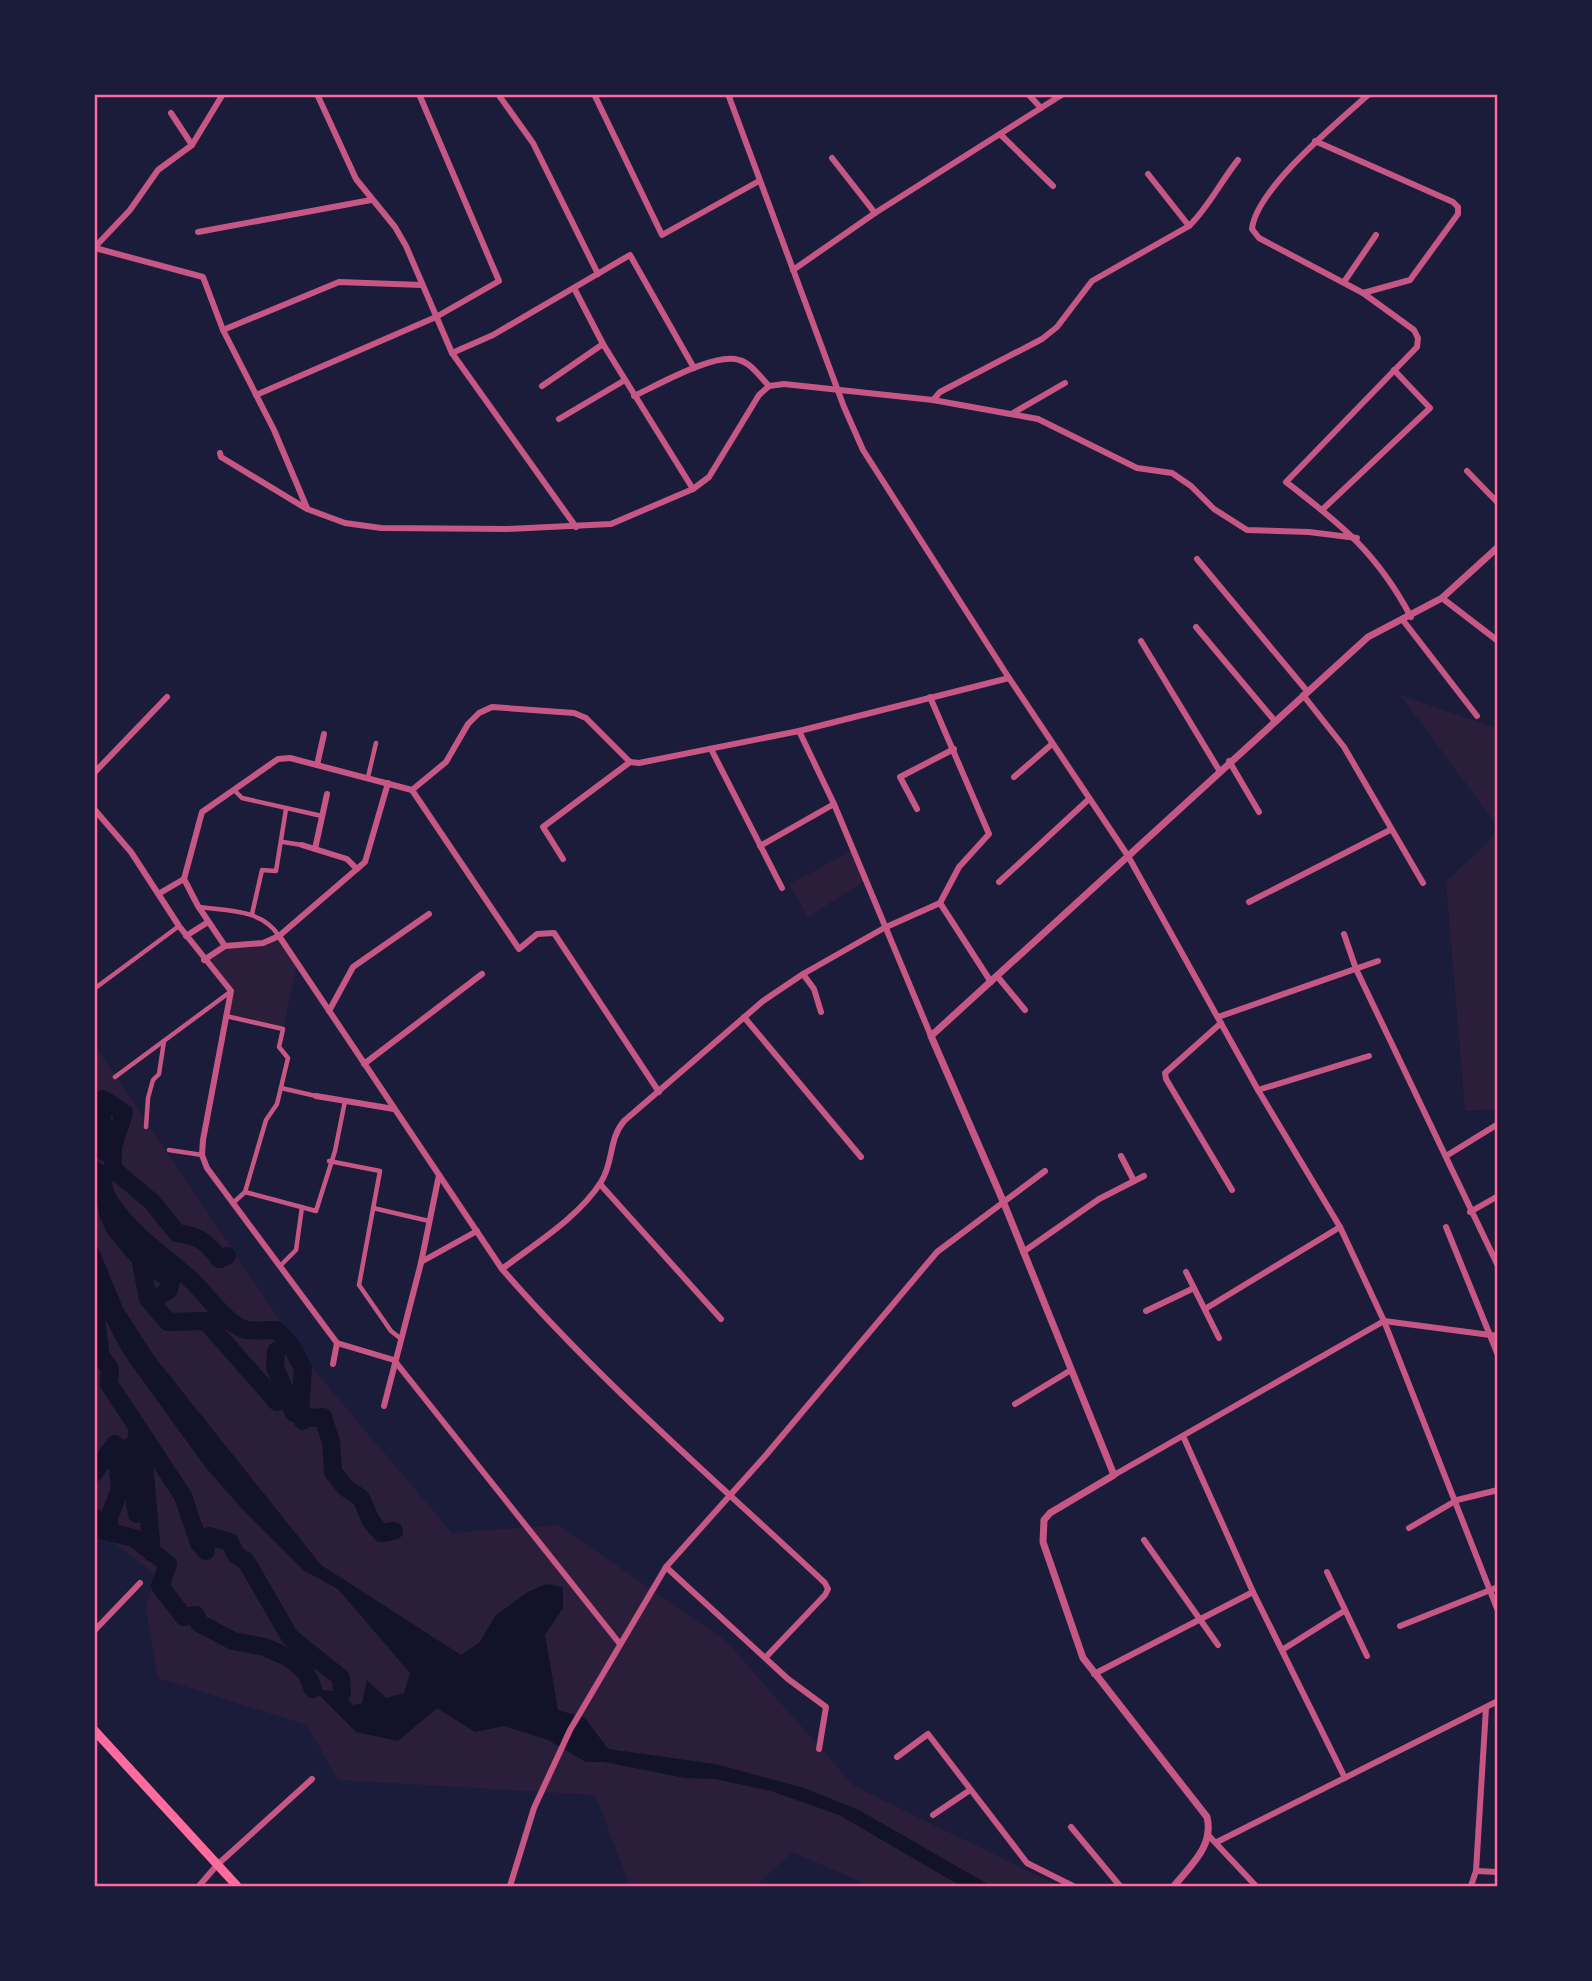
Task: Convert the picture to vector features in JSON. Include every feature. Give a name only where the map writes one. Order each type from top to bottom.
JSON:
[{"type":"main road","points":[[94,1730],[237,1886]]},
{"type":"street","points":[[223,94],[192,145],[158,170],[130,209],[95,248],[203,277],[223,330],[256,395],[307,509]]},
{"type":"street","points":[[317,94],[356,178],[395,227],[452,353],[576,527]]},
{"type":"street","points":[[256,395],[436,317],[496,284],[499,275],[419,94]]},
{"type":"street","points":[[498,94],[533,143],[598,274]]},
{"type":"street","points":[[594,94],[662,235],[759,181]]},
{"type":"street","points":[[727,94],[863,450],[1052,744],[1128,856],[1258,1090],[1340,1227],[1384,1321],[1457,1500],[1497,1611]]},
{"type":"street","points":[[1028,94],[1041,108]]},
{"type":"street","points":[[793,270],[875,213],[1063,94]]},
{"type":"street","points":[[1370,94],[1315,141],[1283,177],[1253,219],[1252,229],[1259,238],[1363,293],[1414,330],[1419,338],[1417,346],[1286,482],[1357,538],[1397,590],[1411,617]]},
{"type":"street","points":[[171,113],[192,145]]},
{"type":"street","points":[[1000,134],[1053,186]]},
{"type":"street","points":[[1315,141],[1453,202],[1458,207],[1458,214],[1410,280],[1363,293]]},
{"type":"street","points":[[832,159],[875,213]]},
{"type":"street","points":[[933,400],[940,392],[1042,339],[1057,327],[1092,281],[1189,226],[1200,216],[1214,190],[1238,160]]},
{"type":"street","points":[[1148,174],[1189,226]]},
{"type":"street","points":[[198,232],[371,200]]},
{"type":"street","points":[[1343,282],[1376,235]]},
{"type":"street","points":[[452,353],[494,335],[630,255],[695,368]]},
{"type":"street","points":[[223,330],[339,282],[422,285]]},
{"type":"street","points":[[574,288],[603,344],[693,489]]},
{"type":"street","points":[[542,386],[603,344]]},
{"type":"street","points":[[634,396],[695,368],[738,359],[748,364],[769,386]]},
{"type":"street","points":[[1322,510],[1430,408],[1394,370]]},
{"type":"street","points":[[559,419],[625,380]]},
{"type":"street","points":[[1013,413],[1065,383]]},
{"type":"street","points":[[220,453],[221,457],[307,509],[345,523],[381,528],[576,527],[611,524],[693,489],[709,477],[759,395],[769,386],[784,384],[933,400],[1038,419],[1137,468],[1172,473],[1191,486],[1214,509],[1247,530],[1309,532],[1357,538]]},
{"type":"street","points":[[1467,471],[1497,503]]},
{"type":"street","points":[[930,1036],[1368,637],[1411,617],[1442,598],[1497,547]]},
{"type":"street","points":[[1197,559],[1305,693],[1344,747],[1423,883]]},
{"type":"street","points":[[1442,598],[1497,641]]},
{"type":"street","points":[[1402,619],[1477,716]]},
{"type":"street","points":[[1196,627],[1274,720]]},
{"type":"street","points":[[1141,641],[1219,770]]},
{"type":"street","points":[[412,790],[446,762],[468,724],[479,713],[492,707],[562,712],[586,718],[629,762],[639,763],[799,731],[1009,678]]},
{"type":"street","points":[[94,773],[167,697]]},
{"type":"street","points":[[502,1269],[576,1213],[608,1170],[616,1130],[744,1017],[803,974],[884,928],[940,903],[959,867],[989,834],[930,697]]},
{"type":"street","points":[[799,731],[834,804],[930,1036],[1003,1200],[1114,1475]]},
{"type":"street","points":[[317,765],[324,734]]},
{"type":"street","points":[[368,777],[376,743]]},
{"type":"street","points":[[1014,777],[1052,744]]},
{"type":"street","points":[[711,749],[782,888]]},
{"type":"street","points":[[917,809],[900,777],[954,749]]},
{"type":"street","points":[[225,946],[198,906],[184,879],[202,812],[278,759],[290,758],[412,790],[519,949],[537,934],[554,933],[659,1092]]},
{"type":"street","points":[[1229,761],[1259,812]]},
{"type":"street","points":[[563,859],[543,827],[629,762]]},
{"type":"street","points":[[204,960],[225,946],[262,943],[279,936],[365,862],[388,783]]},
{"type":"street","points":[[234,790],[242,798],[322,816]]},
{"type":"street","points":[[316,849],[327,794]]},
{"type":"street","points":[[999,882],[1089,799]]},
{"type":"street","points":[[760,846],[834,804]]},
{"type":"street","points":[[94,809],[160,893],[179,926],[204,960],[231,991]]},
{"type":"street","points":[[252,914],[262,870],[276,872],[283,842],[286,809]]},
{"type":"street","points":[[1249,902],[1390,830]]},
{"type":"street","points":[[283,842],[347,859],[357,869]]},
{"type":"street","points":[[160,893],[184,879]]},
{"type":"street","points":[[940,903],[990,982]]},
{"type":"street","points":[[198,906],[252,914],[271,923],[502,1269],[594,1368],[667,1440],[730,1494],[828,1589],[766,1657]]},
{"type":"street","points":[[329,1011],[353,967],[429,914]]},
{"type":"street","points":[[186,936],[208,922]]},
{"type":"street","points":[[94,989],[179,926]]},
{"type":"street","points":[[1344,934],[1356,969],[1497,1266]]},
{"type":"street","points":[[1232,1190],[1166,1079],[1165,1073],[1219,1020],[1378,961]]},
{"type":"street","points":[[364,1063],[482,974]]},
{"type":"street","points":[[803,974],[814,989],[821,1012]]},
{"type":"street","points":[[997,976],[1025,1010]]},
{"type":"street","points":[[231,991],[202,1155],[233,1203],[337,1343],[394,1360],[621,1644]]},
{"type":"street","points":[[115,1077],[231,991]]},
{"type":"street","points":[[226,1016],[283,1029],[279,1047],[288,1058],[277,1104],[266,1120],[245,1192],[233,1203]]},
{"type":"street","points":[[744,1017],[861,1157]]},
{"type":"street","points":[[146,1127],[148,1098],[153,1080],[159,1074],[164,1041]]},
{"type":"street","points":[[1258,1090],[1369,1056]]},
{"type":"street","points":[[281,1088],[394,1109]]},
{"type":"street","points":[[245,1192],[316,1211],[329,1161],[335,1151],[345,1101]]},
{"type":"street","points":[[1446,1156],[1497,1124]]},
{"type":"street","points":[[169,1150],[202,1155]]},
{"type":"street","points":[[1121,1156],[1135,1181]]},
{"type":"street","points":[[329,1161],[377,1169],[381,1175],[359,1285],[391,1331],[400,1338]]},
{"type":"street","points":[[510,1886],[534,1808],[570,1730],[666,1567],[937,1252],[1045,1171]]},
{"type":"street","points":[[384,1406],[421,1263],[439,1175]]},
{"type":"street","points":[[1023,1252],[1099,1199],[1144,1176]]},
{"type":"street","points":[[600,1184],[721,1319]]},
{"type":"street","points":[[1470,1212],[1497,1196]]},
{"type":"street","points":[[280,1266],[296,1250],[302,1207]]},
{"type":"street","points":[[373,1208],[429,1221]]},
{"type":"street","points":[[1205,1309],[1340,1227]]},
{"type":"street","points":[[1446,1227],[1494,1336],[1497,1354]]},
{"type":"street","points":[[421,1263],[477,1231]]},
{"type":"street","points":[[1186,1272],[1219,1338]]},
{"type":"street","points":[[1146,1311],[1194,1287]]},
{"type":"street","points":[[1174,1886],[1199,1855],[1209,1836],[1207,1816],[1083,1658],[1044,1542],[1044,1520],[1050,1513],[1114,1475],[1384,1321],[1494,1336]]},
{"type":"street","points":[[333,1364],[337,1343]]},
{"type":"street","points":[[1015,1404],[1071,1370]]},
{"type":"street","points":[[1183,1436],[1253,1592],[1345,1778]]},
{"type":"street","points":[[1409,1528],[1457,1500],[1497,1490]]},
{"type":"street","points":[[1144,1540],[1218,1645]]},
{"type":"street","points":[[666,1567],[788,1679],[826,1707],[819,1749]]},
{"type":"street","points":[[1327,1572],[1367,1656]]},
{"type":"street","points":[[94,1631],[140,1583]]},
{"type":"street","points":[[1400,1626],[1497,1587]]},
{"type":"street","points":[[1094,1674],[1253,1592]]},
{"type":"street","points":[[1282,1650],[1344,1611]]},
{"type":"street","points":[[1217,1842],[1497,1701]]},
{"type":"street","points":[[1471,1886],[1476,1871],[1486,1708]]},
{"type":"street","points":[[897,1758],[928,1734],[1027,1863],[1073,1886]]},
{"type":"street","points":[[199,1886],[217,1865],[312,1779]]},
{"type":"street","points":[[933,1815],[970,1790]]},
{"type":"street","points":[[1071,1826],[1120,1886]]},
{"type":"street","points":[[1209,1836],[1256,1886]]},
{"type":"street","points":[[1476,1871],[1497,1872]]},
{"type":"shaded area","points":[[1400,695],[1497,728],[1497,825]]},
{"type":"shaded area","points":[[1497,833],[1497,1109],[1465,1111],[1446,882]]},
{"type":"shaded area","points":[[854,850],[866,880],[808,917],[789,884]]},
{"type":"shaded area","points":[[279,936],[297,964],[283,1029],[226,1016],[231,991],[204,960],[225,946],[263,943]]},
{"type":"shaded area","points":[[94,1044],[309,1364],[452,1533],[558,1525],[726,1641],[854,1786],[1059,1886],[871,1886],[792,1852],[756,1886],[630,1886],[595,1795],[338,1780],[307,1725],[158,1678],[146,1608],[155,1574],[95,1529]]},
{"type":"shaded area","points":[[94,1238],[123,1308],[154,1356],[321,1565],[461,1655],[480,1642],[495,1616],[528,1592],[546,1584],[563,1587],[563,1608],[545,1635],[558,1710],[585,1718],[608,1749],[715,1764],[804,1788],[859,1810],[991,1886],[961,1886],[839,1815],[771,1791],[715,1779],[685,1778],[604,1762],[586,1762],[548,1740],[504,1726],[475,1732],[437,1708],[398,1741],[356,1732],[313,1689],[342,1692],[353,1705],[362,1703],[367,1680],[386,1698],[404,1693],[410,1673],[338,1589],[303,1570],[245,1512],[207,1469],[172,1421],[123,1353],[95,1300]]},
{"type":"waterway","points":[[94,1102],[103,1099],[124,1113],[113,1146],[113,1169],[152,1202],[177,1233],[201,1240],[219,1259],[227,1256]]},
{"type":"waterway","points":[[94,1103],[103,1121],[104,1152]]},
{"type":"waterway","points":[[94,1170],[102,1175],[108,1213],[115,1229],[140,1258],[148,1299],[168,1322],[206,1321],[277,1402]]},
{"type":"waterway","points":[[106,1195],[134,1231],[193,1282],[232,1323],[247,1330],[276,1330],[290,1344],[303,1368],[300,1414],[303,1421]]},
{"type":"waterway","points":[[138,1253],[145,1263],[171,1280],[169,1290],[158,1297],[154,1305]]},
{"type":"waterway","points":[[94,1307],[101,1356],[110,1369],[109,1384],[183,1496],[199,1543],[206,1551]]},
{"type":"waterway","points":[[276,1351],[275,1367],[294,1413],[313,1418],[323,1417],[331,1442],[333,1472],[346,1488],[361,1498],[371,1521],[381,1533],[394,1531]]},
{"type":"waterway","points":[[109,1531],[109,1517],[120,1490],[117,1453],[136,1444],[138,1429]]},
{"type":"waterway","points":[[94,1473],[115,1444]]},
{"type":"waterway","points":[[136,1444],[144,1463],[152,1553]]},
{"type":"waterway","points":[[128,1462],[137,1514]]},
{"type":"waterway","points":[[94,1517],[101,1530],[134,1538],[168,1564],[160,1586],[184,1617],[196,1615],[199,1623],[233,1641],[265,1647],[289,1658],[306,1672],[313,1689]]},
{"type":"waterway","points":[[209,1536],[230,1542],[236,1555],[246,1561],[290,1637],[341,1678],[342,1692]]}]
